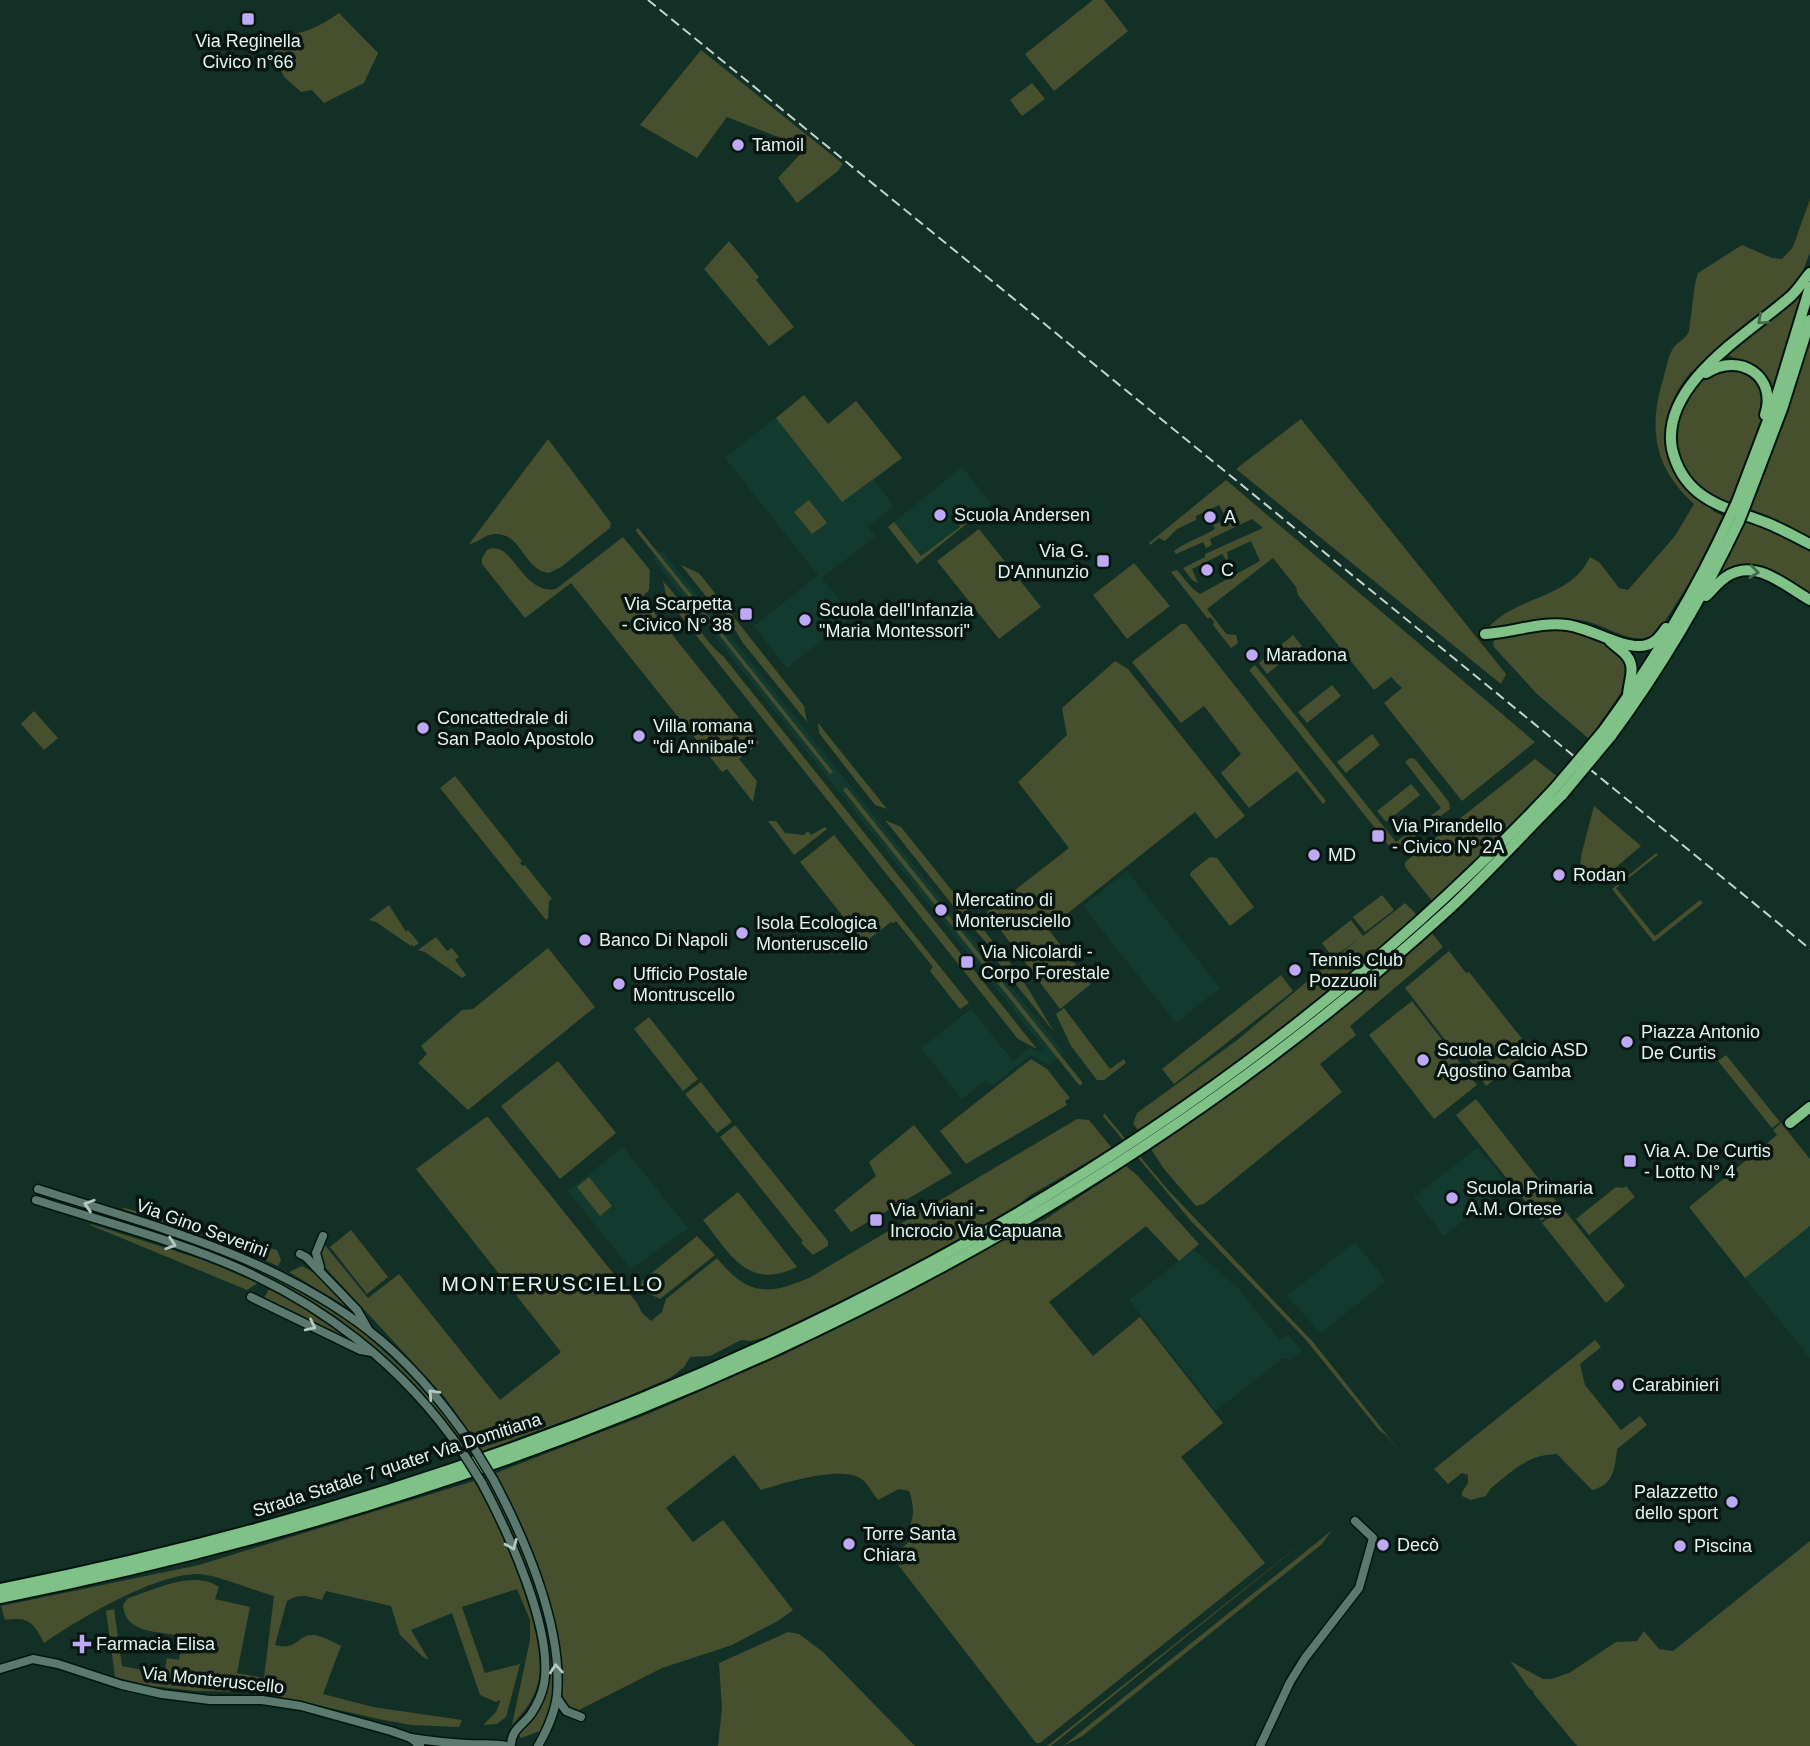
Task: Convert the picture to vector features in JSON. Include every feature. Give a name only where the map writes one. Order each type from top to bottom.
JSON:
[{"type":"highway","points":[[1810,273],[1792,295],[1700,372],[1677,406],[1671,435],[1674,458],[1686,480],[1701,495],[1810,544]]},
{"type":"highway","name":"Strada Statale 7 quater Via Domitiana","points":[[1741,504],[1810,287]]},
{"type":"highway","name":"Strada Statale 7 quater Via Domitiana","points":[[0,1598],[150,1566],[278,1532],[434,1486],[568,1439],[707,1381],[862,1309],[993,1238],[1147,1138],[1413,935],[1448,904],[1558,792],[1645,689],[1700,600],[1782,410],[1810,320]]},
{"type":"highway","points":[[1692,383],[1725,364],[1734,363],[1750,370],[1761,379],[1767,393],[1765,430]]},
{"type":"highway","name":"Strada Statale 7 quater Via Domitiana","points":[[1607,733],[1678,620],[1735,519]]},
{"type":"highway","points":[[1700,600],[1726,577],[1743,570],[1766,573],[1810,600]]},
{"type":"highway","points":[[1485,634],[1561,624],[1579,627],[1608,639],[1646,645],[1659,638],[1666,628],[1678,620]]},
{"type":"highway","points":[[1608,639],[1632,664],[1628,698]]},
{"type":"highway","points":[[1790,1123],[1810,1107]]},
{"type":"highway","name":"Strada Statale 7 quater Via Domitiana","points":[[0,1589],[133,1560],[295,1518],[458,1468],[594,1418],[703,1373],[860,1299],[1116,1159]]},
{"type":"street","name":"Via Gino Severini","points":[[38,1189],[204,1242],[246,1258],[308,1289],[369,1331],[441,1402],[493,1479],[517,1528],[541,1592],[556,1662],[556,1698],[538,1746]]},
{"type":"street","name":"Via Gino Severini","points":[[36,1200],[234,1266],[304,1301],[373,1352],[428,1406],[482,1483],[504,1527],[533,1603],[544,1653],[544,1685],[532,1713],[516,1729],[511,1745]]},
{"type":"street","points":[[323,1236],[316,1253],[325,1276]]},
{"type":"street","points":[[300,1254],[358,1310],[369,1331]]},
{"type":"street","points":[[251,1297],[360,1350],[373,1352]]},
{"type":"street","points":[[1260,1746],[1290,1682],[1305,1657],[1363,1580],[1373,1538],[1355,1521]]},
{"type":"street","name":"Via Monteruscello","points":[[0,1669],[33,1659],[46,1660],[122,1685],[198,1698],[262,1700],[300,1706],[411,1738],[420,1746]]},
{"type":"street","points":[[556,1698],[566,1711],[581,1717]]},
{"type":"street","points":[[494,1743],[516,1729]]},
{"type":"street","points":[[411,1738],[471,1745],[511,1745]]},
{"type":"shaded area","points":[[1093,0],[1104,0],[1128,31],[1054,91],[1025,54]]},
{"type":"shaded area","points":[[339,13],[378,53],[364,83],[324,103],[312,90],[301,92],[284,77],[274,55],[281,34],[312,29]]},
{"type":"shaded area","points":[[701,50],[843,164],[838,171],[797,203],[778,178],[806,148],[727,117],[697,158],[640,125]]},
{"type":"shaded area","points":[[1032,83],[1045,99],[1022,116],[1010,100]]},
{"type":"shaded area","points":[[1810,199],[1810,253],[1798,282],[1690,373],[1670,409],[1666,447],[1671,465],[1680,482],[1714,508],[1713,511],[1723,516],[1693,577],[1660,629],[1652,635],[1634,638],[1595,624],[1571,619],[1488,628],[1513,609],[1570,582],[1590,557],[1600,563],[1619,588],[1628,590],[1675,536],[1694,504],[1680,490],[1662,461],[1656,413],[1671,353],[1689,331],[1698,273],[1742,245],[1772,258],[1782,259],[1793,247]]},
{"type":"shaded area","points":[[729,241],[759,277],[756,280],[794,327],[769,346],[704,269]]},
{"type":"shaded area","points":[[1803,288],[1772,395],[1743,362],[1728,355]]},
{"type":"shaded area","points":[[1810,339],[1810,539],[1749,511],[1781,430]]},
{"type":"shaded area","points":[[1724,367],[1749,372],[1762,387],[1765,407],[1731,504],[1708,492],[1692,476],[1681,457],[1676,437],[1678,417],[1687,398],[1702,381]]},
{"type":"shaded area","points":[[804,395],[828,424],[856,401],[902,458],[874,480],[894,506],[868,527],[876,536],[822,578],[852,617],[787,668],[754,626],[818,575],[725,458]]},
{"type":"shaded area","points":[[804,395],[828,424],[856,401],[902,458],[842,502],[776,418]]},
{"type":"shaded area","points":[[1301,419],[1506,674],[1501,684],[1236,469]]},
{"type":"shaded area","points":[[548,439],[611,523],[610,528],[561,567],[549,573],[540,571],[514,542],[503,535],[491,534],[469,544]]},
{"type":"shaded area","name":"Scuola Andersen","points":[[962,467],[991,504],[917,564],[888,527]]},
{"type":"shaded area","points":[[1226,480],[1535,742],[1462,801],[1384,703],[1402,688],[1391,677],[1374,690],[1298,595],[1296,587],[1273,558],[1207,609],[1227,634],[1236,635],[1238,643],[1231,648],[1213,625],[1214,622],[1210,617],[1208,619],[1171,572],[1177,570],[1200,594],[1260,561],[1251,541],[1227,552],[1229,564],[1222,554],[1192,569],[1198,583],[1192,580],[1183,568],[1205,557],[1205,554],[1263,528],[1252,519],[1210,539],[1212,545],[1206,548],[1203,542],[1176,554],[1174,551],[1215,529],[1213,525],[1227,519],[1219,505],[1196,516],[1196,520],[1177,529],[1165,541],[1159,538],[1150,545],[1149,543]]},
{"type":"shaded area","points":[[809,500],[827,523],[812,534],[794,512]]},
{"type":"shaded area","points":[[972,512],[976,516],[917,564],[888,527],[894,522],[921,556],[960,527],[958,523]]},
{"type":"shaded area","points":[[1745,520],[1789,539],[1810,552],[1810,596],[1775,574],[1719,576]]},
{"type":"shaded area","points":[[637,528],[832,773],[830,774],[636,531]]},
{"type":"shaded area","points":[[979,529],[1041,607],[999,639],[937,561]]},
{"type":"shaded area","points":[[623,537],[650,570],[649,590],[642,597],[759,743],[739,759],[757,781],[753,802],[727,769],[722,772],[571,583],[525,618],[482,564],[487,550],[496,548],[504,552],[534,584],[544,589],[556,589]]},
{"type":"shaded area","name":"Mercatino di Monterusciello","points":[[662,551],[1064,1053],[1049,1065],[1031,1055],[992,1086],[986,1080],[962,1099],[921,1048],[971,1009],[1013,1061],[1030,1048],[1040,1052],[1044,1048],[653,559]]},
{"type":"shaded area","points":[[1134,563],[1170,606],[1127,639],[1093,595]]},
{"type":"shaded area","points":[[681,565],[699,573],[804,706],[807,722],[743,643],[725,613],[709,600]]},
{"type":"shaded area","points":[[663,581],[707,640],[723,656],[1037,1049],[1018,1039],[667,599]]},
{"type":"shaded area","points":[[1181,624],[1186,624],[1326,801],[1323,804],[1297,771],[1249,808],[1221,773],[1241,754],[1204,706],[1181,723],[1132,662]]},
{"type":"shaded area","points":[[1547,629],[1565,630],[1603,641],[1618,651],[1628,666],[1625,687],[1589,739],[1537,694],[1494,647],[1496,638]]},
{"type":"shaded area","points":[[1293,635],[1302,646],[1267,674],[1259,663]]},
{"type":"shaded area","points":[[1115,661],[1128,669],[1245,816],[1216,839],[1195,812],[1048,929],[1091,984],[1060,1009],[987,912],[1069,848],[1018,782],[1067,735],[1062,708]]},
{"type":"shaded area","points":[[1255,665],[1396,842],[1441,808],[1405,762],[1410,758],[1415,759],[1449,802],[1450,809],[1394,852],[1249,670]]},
{"type":"shaded area","points":[[1332,685],[1341,696],[1307,723],[1298,712]]},
{"type":"shaded area","points":[[34,711],[58,738],[44,750],[21,724]]},
{"type":"shaded area","points":[[818,723],[887,809],[875,805],[819,733]]},
{"type":"shaded area","points":[[1372,734],[1380,745],[1346,773],[1337,762]]},
{"type":"shaded area","points":[[1535,759],[1558,777],[1506,833],[1433,902],[1405,867],[1405,862]]},
{"type":"shaded area","points":[[455,776],[522,861],[520,863],[525,865],[552,899],[549,901],[549,917],[546,920],[440,788]]},
{"type":"shaded area","points":[[1411,784],[1420,795],[1386,822],[1377,811]]},
{"type":"shaded area","points":[[846,787],[1082,1085],[1079,1085],[843,790]]},
{"type":"shaded area","points":[[1594,806],[1641,846],[1601,880],[1579,871]]},
{"type":"shaded area","points":[[885,820],[901,827],[1015,969],[1054,1032],[994,957],[987,943],[962,917]]},
{"type":"shaded area","points":[[768,821],[776,821],[785,833],[804,835],[808,831],[811,835],[825,827],[827,829],[794,855]]},
{"type":"shaded area","points":[[834,835],[969,1003],[960,1009],[930,971],[933,967],[896,921],[864,943],[800,862]]},
{"type":"shaded area","points":[[1656,853],[1658,855],[1616,888],[1655,936],[1700,900],[1703,903],[1654,942],[1612,889]]},
{"type":"shaded area","points":[[1210,857],[1217,858],[1254,907],[1230,926],[1190,875]]},
{"type":"shaded area","points":[[1127,871],[1220,988],[1176,1023],[1083,906]]},
{"type":"shaded area","points":[[1382,895],[1394,910],[1365,932],[1353,917]]},
{"type":"shaded area","points":[[1405,903],[1418,916],[1317,1002],[1212,1082],[1139,1131],[1133,1124],[1137,1113],[1236,1041],[1358,939],[1333,958],[1322,943],[1351,920],[1363,936]]},
{"type":"shaded area","points":[[389,905],[406,932],[408,930],[419,943],[413,947],[413,944],[411,946],[369,920]]},
{"type":"shaded area","points":[[1432,933],[1443,947],[1350,1026],[1356,1035],[1320,1064],[1342,1092],[1204,1204],[1196,1206],[1164,1169],[1151,1149],[1276,1059]]},
{"type":"shaded area","points":[[436,937],[447,951],[452,948],[459,957],[455,960],[466,975],[462,978],[418,950]]},
{"type":"shaded area","points":[[548,948],[595,1007],[468,1110],[418,1063],[427,1054],[421,1046],[462,1010],[473,1009]]},
{"type":"shaded area","points":[[1449,951],[1531,1050],[1486,1086],[1466,1054],[1453,1042],[1449,1045],[1405,988]]},
{"type":"shaded area","points":[[1281,975],[1293,991],[1174,1084],[1162,1069]]},
{"type":"shaded area","name":"Scuola Calcio ASD Agostino Gamba","points":[[1412,1001],[1477,1085],[1434,1119],[1369,1035]]},
{"type":"shaded area","points":[[1064,1008],[1110,1069],[1124,1059],[1126,1063],[1104,1080],[1097,1080],[1071,1046],[1056,1014]]},
{"type":"shaded area","points":[[649,1017],[698,1079],[683,1091],[634,1029]]},
{"type":"shaded area","points":[[1726,1055],[1780,1122],[1772,1128],[1718,1061]]},
{"type":"shaded area","points":[[1031,1059],[1047,1069],[1070,1098],[1065,1101],[1067,1105],[966,1164],[940,1131]]},
{"type":"shaded area","points":[[558,1061],[616,1133],[560,1179],[501,1106]]},
{"type":"shaded area","points":[[701,1082],[732,1122],[717,1133],[685,1094]]},
{"type":"shaded area","points":[[1476,1099],[1560,1206],[1541,1221],[1456,1115]]},
{"type":"shaded area","points":[[1104,1113],[1168,1190],[1313,1342],[1402,1454],[1379,1430],[1306,1340],[1191,1221],[1103,1116]]},
{"type":"shaded area","points":[[486,1117],[651,1321],[662,1312],[666,1299],[717,1258],[738,1279],[758,1289],[781,1288],[809,1278],[1077,1119],[1089,1120],[1112,1148],[1029,1196],[1008,1213],[781,1332],[752,1341],[741,1340],[710,1356],[690,1357],[684,1367],[670,1378],[610,1404],[483,1451],[444,1396],[323,1265],[320,1253],[324,1244],[368,1298],[399,1274],[500,1400],[561,1352],[416,1169]]},
{"type":"shaded area","points":[[1781,1123],[1810,1159],[1810,1226],[1745,1278],[1689,1207],[1777,1135],[1773,1130]]},
{"type":"shaded area","points":[[735,1125],[828,1241],[828,1246],[813,1255],[801,1243],[803,1241],[720,1137]]},
{"type":"shaded area","points":[[914,1125],[952,1173],[851,1232],[834,1210],[876,1176],[869,1162]]},
{"type":"shaded area","points":[[623,1147],[688,1228],[631,1269],[568,1191]]},
{"type":"shaded area","points":[[1478,1147],[1508,1185],[1444,1236],[1414,1197]]},
{"type":"shaded area","points":[[1126,1166],[1199,1244],[1179,1261],[1146,1226],[1049,1302],[1093,1356],[1140,1317],[1223,1423],[1181,1457],[1265,1563],[1040,1743],[1036,1743],[896,1562],[888,1559],[914,1538],[908,1530],[913,1510],[909,1491],[899,1489],[878,1500],[860,1478],[839,1474],[811,1477],[761,1490],[734,1455],[666,1508],[693,1542],[723,1520],[793,1610],[732,1645],[662,1668],[579,1710],[566,1705],[561,1688],[559,1643],[543,1581],[522,1526],[496,1473],[648,1414],[785,1354],[906,1292],[1011,1233],[1044,1220]]},
{"type":"shaded area","points":[[589,1177],[612,1206],[600,1216],[577,1187]]},
{"type":"shaded area","points":[[1626,1186],[1635,1197],[1589,1235],[1576,1219],[1616,1187]]},
{"type":"shaded area","points":[[738,1192],[797,1267],[765,1275],[753,1272],[722,1245],[703,1220]]},
{"type":"shaded area","points":[[55,1198],[211,1249],[262,1270],[323,1304],[378,1346],[403,1370],[450,1421],[471,1449],[467,1451],[444,1420],[393,1365],[335,1318],[303,1297],[213,1254],[54,1202]]},
{"type":"shaded area","points":[[1562,1207],[1625,1286],[1606,1303],[1542,1223]]},
{"type":"shaded area","points":[[122,1209],[277,1250],[281,1260],[278,1266],[216,1239]]},
{"type":"shaded area","points":[[91,1224],[203,1260],[258,1283],[247,1290]]},
{"type":"shaded area","points":[[1810,1226],[1810,1358],[1745,1278]]},
{"type":"shaded area","points":[[351,1230],[388,1277],[367,1294],[330,1247]]},
{"type":"shaded area","points":[[697,1236],[715,1255],[660,1299],[648,1293],[641,1286],[642,1281]]},
{"type":"shaded area","points":[[1355,1242],[1386,1281],[1321,1333],[1287,1296]]},
{"type":"shaded area","points":[[1194,1249],[1237,1287],[1280,1340],[1288,1335],[1302,1351],[1290,1360],[1283,1358],[1216,1411],[1129,1300]]},
{"type":"shaded area","points":[[302,1266],[316,1274],[352,1310],[289,1272]]},
{"type":"shaded area","points":[[269,1289],[305,1308],[348,1338],[264,1298]]},
{"type":"shaded area","points":[[1595,1340],[1601,1347],[1580,1364],[1585,1385],[1621,1430],[1640,1416],[1647,1425],[1617,1449],[1612,1475],[1605,1484],[1592,1490],[1557,1454],[1547,1455],[1520,1465],[1490,1489],[1486,1496],[1471,1500],[1462,1496],[1468,1483],[1468,1475],[1462,1473],[1448,1484],[1434,1469]]},
{"type":"shaded area","points":[[488,1479],[516,1534],[529,1568],[549,1640],[553,1674],[550,1705],[540,1731],[521,1738],[518,1733],[547,1688],[550,1669],[547,1643],[519,1551],[485,1480]]},
{"type":"shaded area","points":[[474,1481],[496,1523],[519,1578],[529,1606],[540,1658],[535,1692],[512,1725],[530,1640],[530,1620],[517,1589],[462,1607],[485,1673],[520,1664],[506,1717],[497,1724],[483,1725],[496,1712],[500,1702],[480,1695],[452,1613],[411,1630],[429,1660],[400,1635],[391,1606],[326,1591],[322,1600],[300,1596],[287,1601],[275,1645],[289,1646],[313,1635],[341,1646],[323,1694],[373,1707],[462,1720],[459,1727],[411,1725],[257,1692],[196,1691],[152,1686],[115,1677],[106,1611],[114,1609],[122,1666],[164,1674],[167,1658],[179,1660],[182,1643],[174,1641],[175,1635],[149,1631],[135,1625],[129,1621],[123,1605],[128,1598],[162,1586],[198,1580],[219,1587],[215,1599],[250,1607],[237,1673],[264,1678],[274,1596],[212,1576],[179,1576],[138,1590],[76,1622],[44,1643],[30,1622],[20,1619],[5,1620],[1,1606],[199,1565]]},
{"type":"shaded area","points":[[1323,1526],[1051,1746],[1047,1746]]},
{"type":"shaded area","points":[[1331,1531],[1322,1544],[1081,1737],[1063,1746]]},
{"type":"shaded area","points":[[1810,1541],[1810,1746],[1577,1746],[1510,1661],[1543,1679],[1551,1679],[1569,1673],[1616,1642],[1637,1641],[1644,1631],[1659,1649],[1673,1651]]},
{"type":"shaded area","points":[[788,1632],[799,1634],[823,1652],[915,1746],[718,1746],[722,1708],[719,1663]]},
{"type":"railway","points":[[648,0],[1810,949]]},
{"type":"place","name":"Via Reginella Civico n°66","points":[[248,19]]},
{"type":"place","name":"Tamoil","points":[[738,145]]},
{"type":"place","name":"Scuola Andersen","points":[[940,515]]},
{"type":"place","name":"A","points":[[1210,517]]},
{"type":"place","name":"Via G. D'Annunzio","points":[[1103,561]]},
{"type":"place","name":"C","points":[[1207,570]]},
{"type":"place","name":"Via Scarpetta - Civico N° 38","points":[[746,614]]},
{"type":"place","name":"Scuola dell'Infanzia \"Maria Montessori\"","points":[[805,620]]},
{"type":"place","name":"Maradona","points":[[1252,655]]},
{"type":"place","name":"Concattedrale di San Paolo Apostolo","points":[[423,728]]},
{"type":"place","name":"Villa romana \"di Annibale\"","points":[[639,736]]},
{"type":"place","name":"Via Pirandello - Civico N° 2A","points":[[1378,836]]},
{"type":"place","name":"MD","points":[[1314,855]]},
{"type":"place","name":"Rodan","points":[[1559,875]]},
{"type":"place","name":"Mercatino di Monterusciello","points":[[941,910]]},
{"type":"place","name":"Isola Ecologica Monteruscello","points":[[742,933]]},
{"type":"place","name":"Banco Di Napoli","points":[[585,940]]},
{"type":"place","name":"Via Nicolardi - Corpo Forestale","points":[[967,962]]},
{"type":"place","name":"Tennis Club Pozzuoli","points":[[1295,970]]},
{"type":"place","name":"Ufficio Postale Montruscello","points":[[619,984]]},
{"type":"place","name":"Piazza Antonio De Curtis","points":[[1627,1042]]},
{"type":"place","name":"Scuola Calcio ASD Agostino Gamba","points":[[1423,1060]]},
{"type":"place","name":"Via A. De Curtis - Lotto N° 4","points":[[1630,1161]]},
{"type":"place","name":"Scuola Primaria A.M. Ortese","points":[[1452,1198]]},
{"type":"place","name":"Via Viviani - Incrocio Via Capuana","points":[[876,1220]]},
{"type":"place","name":"Carabinieri","points":[[1618,1385]]},
{"type":"place","name":"Palazzetto dello sport","points":[[1732,1502]]},
{"type":"place","name":"Torre Santa Chiara","points":[[849,1544]]},
{"type":"place","name":"Decò","points":[[1383,1545]]},
{"type":"place","name":"Piscina","points":[[1680,1546]]},
{"type":"place","name":"Farmacia Elisa","points":[[82,1644]]},
{"type":"district","name":"MONTERUSCIELLO","points":[[553,1283]]}]
